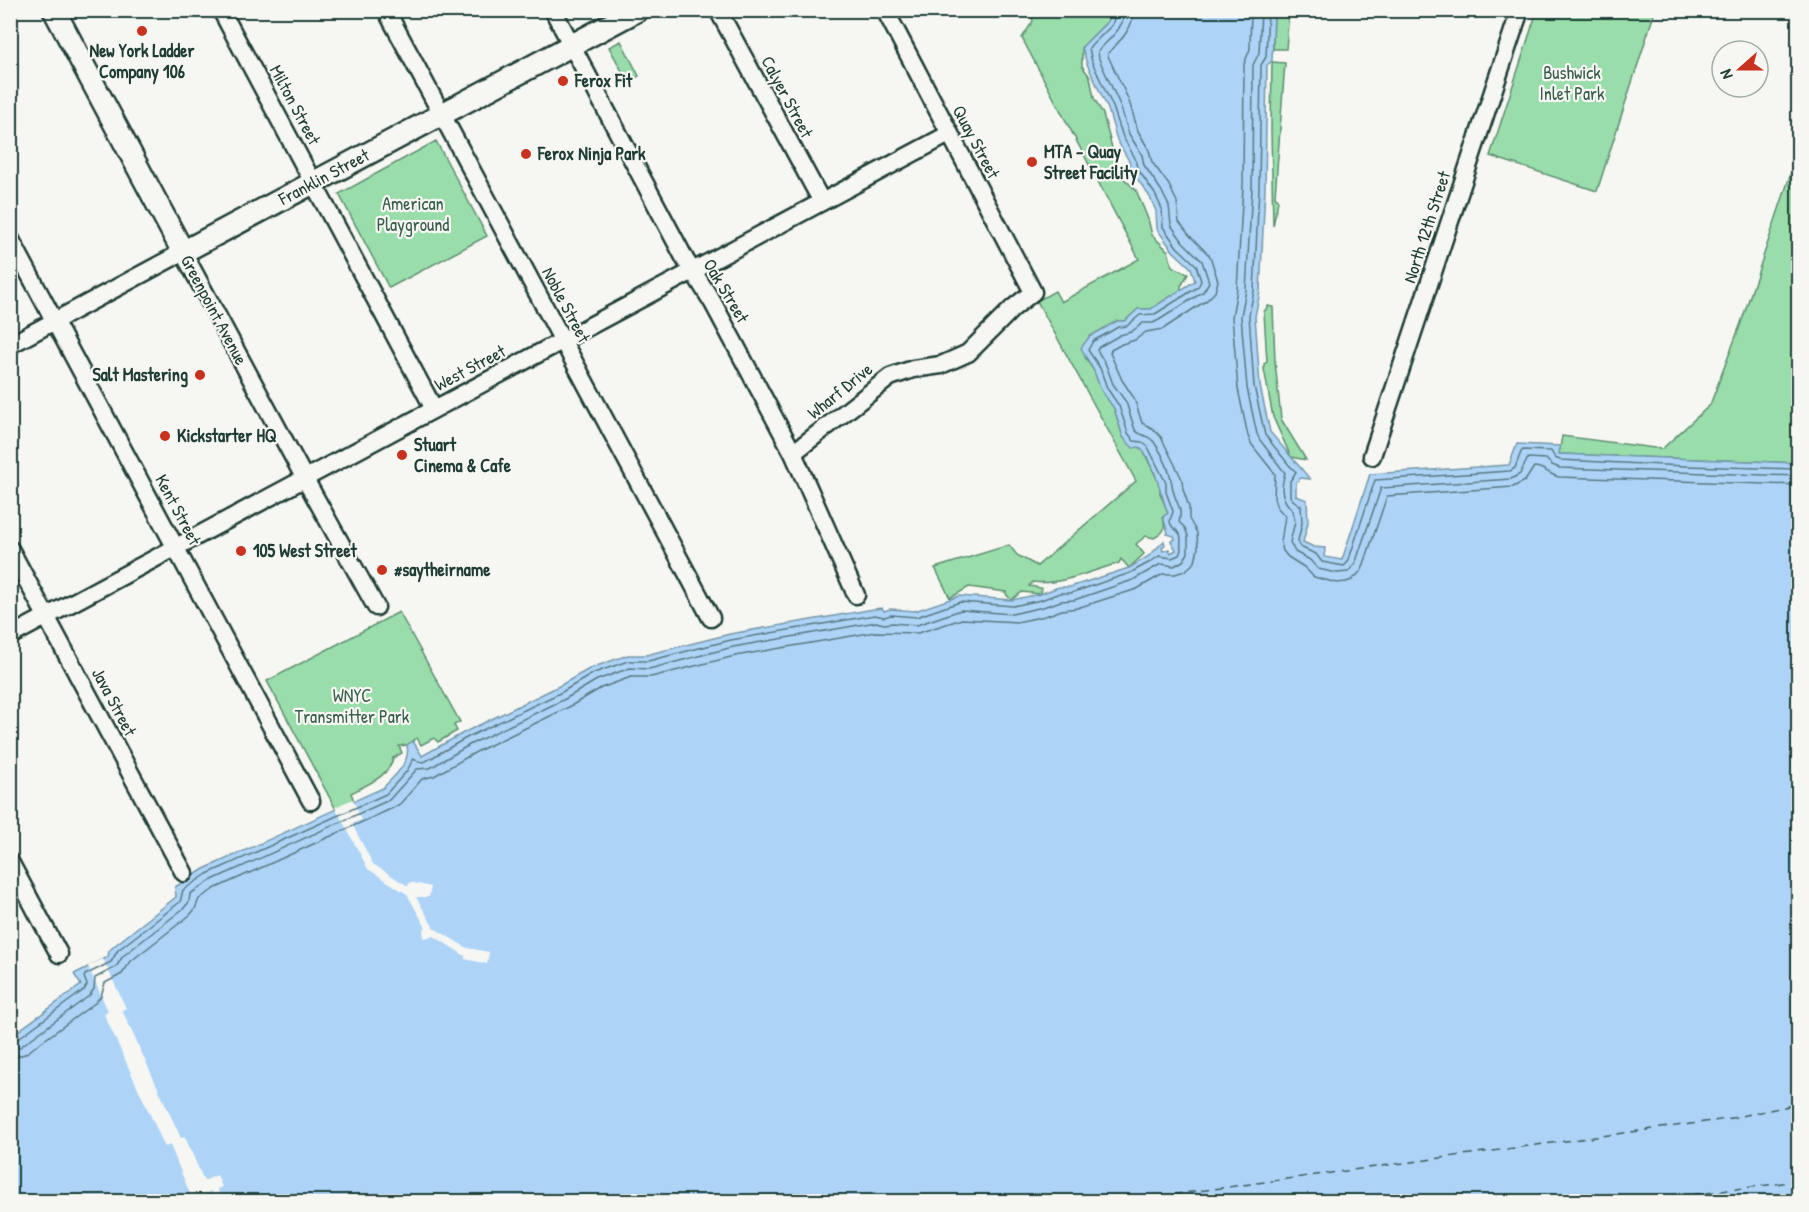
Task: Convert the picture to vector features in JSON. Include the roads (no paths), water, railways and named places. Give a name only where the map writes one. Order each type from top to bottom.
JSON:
[{"type":"main road","name":"Greenpoint Avenue","points":[[54,10],[183,252]]},
{"type":"main road","name":"Franklin Street","points":[[183,252],[638,10]]},
{"type":"street","name":"Milton Street","points":[[222,10],[434,409]]},
{"type":"street","name":"Noble Street","points":[[386,10],[711,618]]},
{"type":"street","name":"Oak Street","points":[[553,10],[686,261],[713,303],[793,453],[856,595]]},
{"type":"street","name":"Calyer Street","points":[[718,10],[822,202]]},
{"type":"street","name":"Quay Street","points":[[885,10],[1034,292]]},
{"type":"street","name":"North 12th Street","points":[[1372,456],[1520,10]]},
{"type":"street","name":"West Street","points":[[10,636],[949,134]]},
{"type":"street","name":"Kent Street","points":[[10,238],[310,801]]},
{"type":"street","name":"Franklin Street","points":[[10,345],[183,252]]},
{"type":"street","name":"Greenpoint Avenue","points":[[183,252],[376,608]]},
{"type":"street","name":"Wharf Drive","points":[[793,453],[890,377],[913,369],[940,365],[968,353],[1013,308],[1034,292]]},
{"type":"street","name":"Java Street","points":[[10,549],[184,873]]},
{"type":"street","points":[[10,862],[59,954]]},
{"type":"water","points":[[1112,11],[1274,11],[1272,61],[1267,65],[1265,188],[1260,292],[1255,316],[1260,386],[1270,432],[1310,479],[1301,478],[1296,482],[1296,496],[1307,500],[1308,523],[1303,542],[1314,547],[1325,548],[1324,557],[1342,560],[1370,474],[1509,465],[1517,444],[1560,446],[1559,454],[1798,463],[1798,1201],[11,1201],[10,1037],[81,985],[74,974],[108,957],[109,951],[114,946],[176,897],[175,887],[204,869],[383,788],[401,769],[408,752],[407,745],[413,741],[422,756],[591,668],[628,655],[646,655],[730,634],[874,609],[915,611],[959,596],[1012,600],[1059,587],[1070,587],[1129,568],[1149,556],[1164,541],[1163,551],[1169,549],[1171,553],[1176,550],[1171,541],[1175,539],[1174,536],[1167,534],[1163,517],[1168,513],[1149,460],[1139,447],[1133,448],[1123,437],[1114,408],[1101,390],[1094,371],[1081,348],[1089,337],[1117,321],[1125,321],[1138,309],[1151,309],[1195,281],[1191,268],[1173,251],[1157,229],[1156,211],[1150,197],[1131,170],[1129,161],[1117,140],[1108,109],[1087,64],[1082,47],[1107,22]]},
{"type":"place","name":"New York Ladder Company 106","points":[[142,31]]},
{"type":"place","name":"Ferox Fit","points":[[563,81]]},
{"type":"place","name":"Ferox Ninja Park","points":[[526,154]]},
{"type":"place","name":"MTA - Quay Street Facility","points":[[1032,162]]},
{"type":"place","name":"Salt Mastering","points":[[200,375]]},
{"type":"place","name":"Kickstarter HQ","points":[[165,436]]},
{"type":"place","name":"Stuart Cinema & Cafe","points":[[402,455]]},
{"type":"place","name":"105 West Street","points":[[241,551]]},
{"type":"place","name":"#saytheirname","points":[[382,570]]},
{"type":"park label","name":"Bushwick Inlet Park","points":[[1572,83]]},
{"type":"park label","name":"American Playground","points":[[413,214]]},
{"type":"park label","name":"WNYC Transmitter Park","points":[[352,706]]}]
